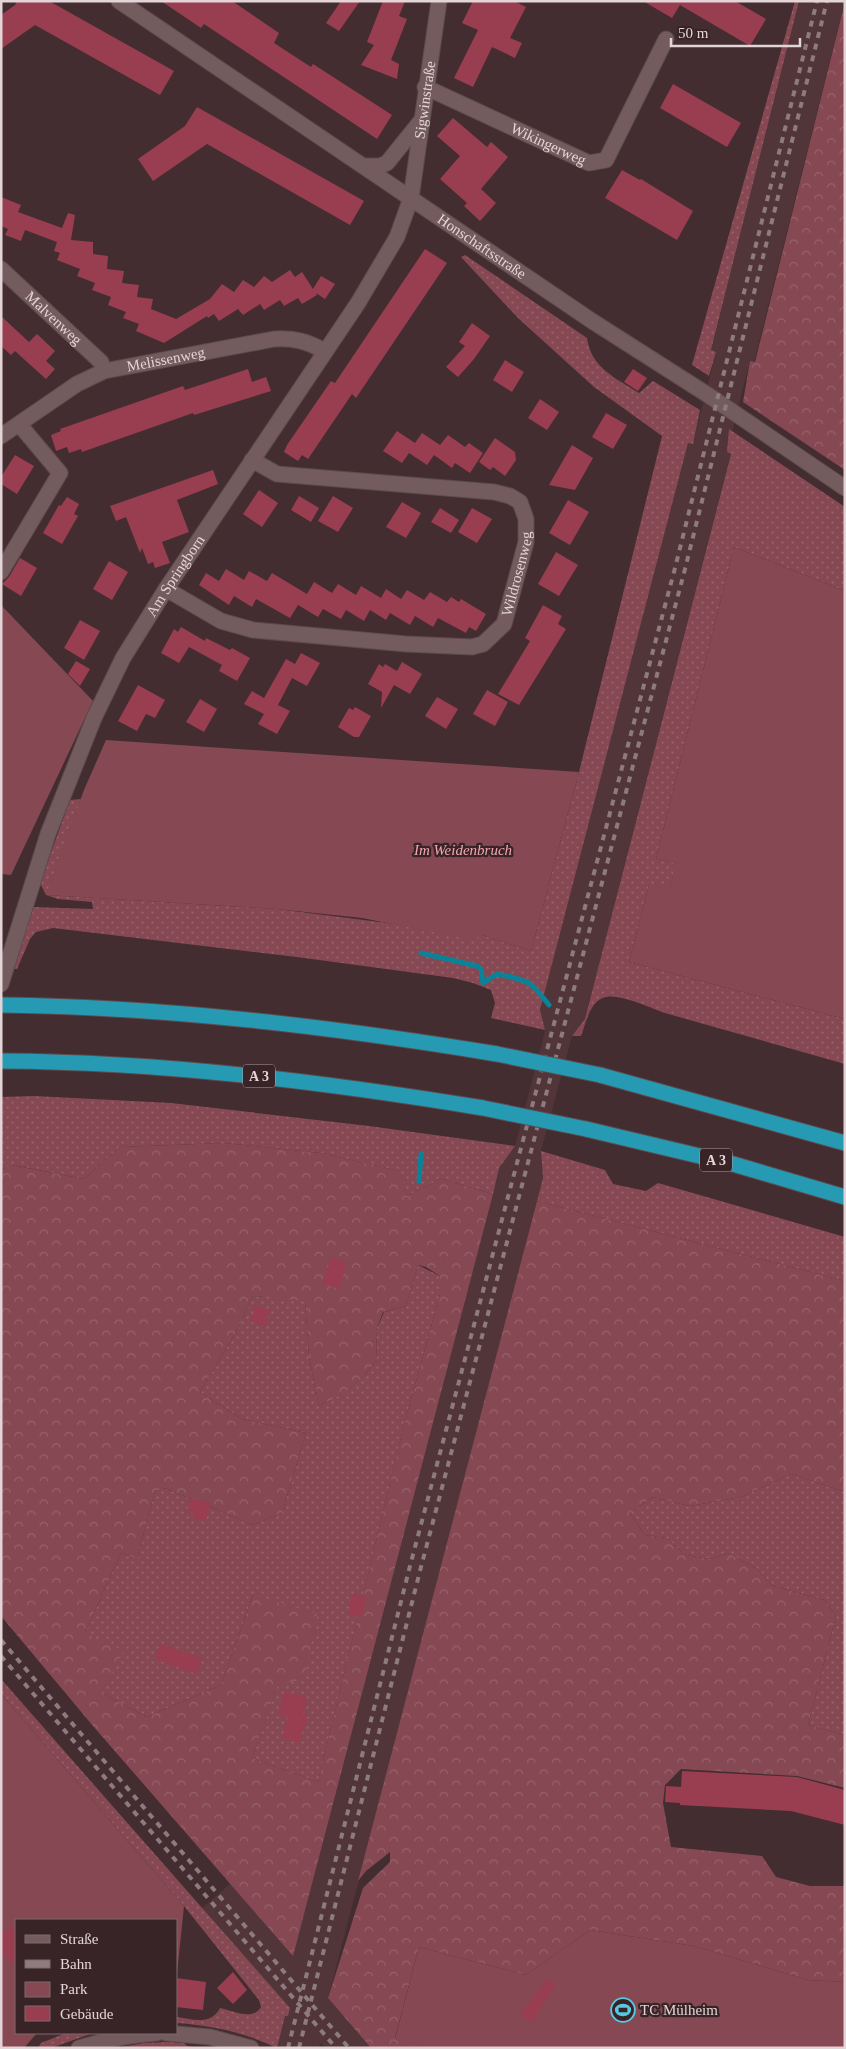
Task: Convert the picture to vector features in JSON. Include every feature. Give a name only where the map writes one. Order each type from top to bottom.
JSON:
[{"type":"highway","points":[[1,1005],[46,1005],[166,1012],[288,1023],[387,1036],[497,1054],[600,1075],[845,1143]]},
{"type":"highway","name":"A 3","points":[[1,1061],[161,1067],[279,1078],[378,1091],[483,1108],[586,1129],[734,1164],[845,1197]]},
{"type":"street","name":"Honschaftsstraße","points":[[120,1],[592,321],[708,395],[845,488]]},
{"type":"street","name":"Sigwinstraße","points":[[411,198],[425,87],[439,1]]},
{"type":"street","name":"Wikingerweg","points":[[425,87],[589,163],[606,160],[666,39]]},
{"type":"street","points":[[364,166],[380,166],[387,163],[421,121]]},
{"type":"street","name":"Am Springborn","points":[[1,984],[45,842],[94,718],[131,645],[166,589],[358,303],[397,237],[411,198]]},
{"type":"street","name":"Malvenweg","points":[[1,269],[101,362],[104,371]]},
{"type":"street","name":"Melissenweg","points":[[1,436],[77,384],[104,371],[274,339],[292,338],[304,340],[324,351]]},
{"type":"street","points":[[1,572],[60,473],[19,424]]},
{"type":"street","name":"Wildrosenweg","points":[[166,589],[192,606],[221,621],[253,630],[472,648],[483,644],[504,624],[526,542],[526,519],[520,502],[510,496],[494,492],[277,474],[252,460]]},
{"type":"street","points":[[79,2048],[133,2034]]},
{"type":"street","points":[[177,2034],[210,2037],[251,2048]]},
{"type":"shaded area","points":[[799,1],[845,1],[754,362],[750,361],[727,452],[731,453],[585,1019],[572,1036],[541,1151],[543,1178],[328,1998],[371,2048],[325,2048],[321,2043],[318,2048],[277,2048],[285,2016],[241,1954],[201,1909],[231,1883],[499,1168],[515,1146],[545,1031],[540,1010],[688,442],[693,443],[716,352],[711,351]]},
{"type":"green space","points":[[795,1],[799,1],[711,350],[716,352],[709,376],[692,365]]},
{"type":"green space","points":[[845,2],[845,470],[743,402],[750,361],[755,362]]},
{"type":"green space","points":[[465,255],[587,338],[589,348],[599,365],[613,377],[639,393],[653,381],[700,410],[693,444],[688,443],[540,1010],[545,1030],[491,1018],[495,1003],[491,990],[453,978],[53,928],[36,932],[30,939],[17,969],[12,969],[33,907],[93,909],[92,902],[58,899],[46,895],[40,883],[70,800],[81,799],[47,895],[277,909],[482,935],[531,951],[579,772],[662,436],[594,387],[518,318],[461,257]]},
{"type":"green space","points":[[729,429],[845,507],[845,591],[734,547],[656,859],[676,863],[671,885],[649,885],[629,962],[845,1019],[845,1064],[665,1013],[627,999],[612,997],[606,997],[596,1003],[589,1013],[581,1036],[572,1036],[585,1019],[731,454],[727,452]]},
{"type":"green space","points":[[734,547],[845,591],[845,1019],[629,962],[649,885],[671,885],[675,863],[656,859]]},
{"type":"green space","points":[[1,605],[93,701],[11,875],[1,874]]},
{"type":"green space","name":"Im Weidenbruch","points":[[106,740],[579,772],[531,951],[482,935],[474,940],[362,918],[277,909],[46,895],[84,790]]},
{"type":"green space","points":[[34,1096],[171,1103],[369,1126],[515,1146],[499,1168],[493,1194],[441,1179],[407,1196],[399,1171],[321,1153],[224,1143],[120,1147],[84,1179],[13,1165],[1,1170],[1,1097]]},
{"type":"green space","points":[[224,1143],[321,1153],[400,1171],[407,1196],[441,1179],[493,1194],[293,1956],[93,1726],[1,1616],[1,1170],[12,1165],[84,1179],[120,1147]],"holes":[[[418,1265],[426,1267],[440,1276],[440,1294],[404,1425],[318,1782],[252,1758],[278,1685],[304,1679],[318,1614],[253,1595],[221,1685],[147,1717],[102,1693],[124,1651],[85,1633],[121,1553],[137,1559],[155,1491],[165,1488],[253,1525],[282,1513],[306,1433],[242,1419],[200,1392],[235,1334],[253,1296],[305,1301],[309,1357],[319,1406],[351,1387],[364,1376],[377,1360],[376,1330],[383,1312],[406,1306]]]},
{"type":"green space","points":[[541,1151],[605,1170],[613,1184],[646,1191],[658,1183],[845,1237],[845,1281],[537,1201],[543,1178]]},
{"type":"green space","points":[[537,1201],[845,1281],[845,1492],[791,1474],[741,1497],[690,1506],[653,1497],[630,1513],[645,1535],[666,1538],[686,1555],[710,1559],[728,1553],[757,1569],[773,1586],[825,1600],[836,1616],[808,1725],[845,1735],[845,1788],[797,1776],[681,1769],[665,1785],[663,1803],[671,1847],[762,1856],[776,1877],[810,1886],[843,1886],[845,1884],[845,1982],[808,1980],[694,1946],[590,1930],[526,1975],[419,1947],[395,2038],[429,2048],[371,2048],[328,1998],[363,1888],[390,1862],[390,1852],[366,1871],[358,1881]]},
{"type":"green space","points":[[418,1265],[440,1276],[440,1294],[404,1425],[318,1782],[252,1758],[278,1684],[253,1595],[221,1685],[147,1717],[102,1693],[85,1633],[121,1553],[137,1559],[155,1491],[165,1488],[253,1525],[282,1513],[306,1433],[242,1419],[200,1392],[235,1334],[253,1296],[305,1300],[309,1357],[319,1406],[351,1387],[377,1360],[376,1330],[384,1312],[406,1306]]},
{"type":"green space","points":[[791,1474],[845,1492],[845,1735],[808,1725],[836,1616],[825,1600],[773,1586],[757,1569],[728,1553],[710,1559],[686,1555],[666,1538],[645,1535],[630,1513],[653,1497],[690,1506],[741,1497]]},
{"type":"green space","points":[[1,1679],[290,2008],[288,2016],[285,2016],[277,2048],[253,2038],[228,2031],[178,2023],[178,2017],[201,2020],[212,2017],[220,2008],[248,2014],[257,2011],[261,2007],[259,2000],[184,1906],[1,1694]]},
{"type":"green space","points":[[1,1694],[184,1906],[178,1964],[178,1919],[15,1919],[15,2034],[36,2034],[24,2048],[1,2048]]},
{"type":"green space","name":"TC Mülheim","points":[[590,1930],[694,1946],[808,1980],[845,1982],[845,2048],[429,2048],[395,2039],[419,1947],[526,1975]]},
{"type":"green space","points":[[64,2034],[90,2034],[51,2048],[38,2048],[41,2043]]},
{"type":"green space","points":[[144,2043],[184,2043],[187,2046],[197,2048],[116,2048]]},
{"type":"building","points":[[17,1],[49,1],[174,71],[160,95],[35,25],[1,49],[1,15],[15,5]]},
{"type":"building","points":[[161,1],[232,1],[279,33],[274,43],[311,67],[313,64],[392,115],[377,139],[204,24],[201,28]]},
{"type":"building","points":[[341,1],[360,1],[339,31],[326,23]]},
{"type":"building","points":[[383,1],[405,1],[399,16],[407,19],[391,60],[399,64],[397,79],[361,65],[374,45],[367,42]]},
{"type":"building","points":[[473,1],[514,1],[526,7],[510,38],[522,43],[515,58],[492,47],[473,87],[454,78],[478,30],[462,23]]},
{"type":"building","points":[[643,1],[735,1],[766,19],[750,46],[680,5],[672,18]]},
{"type":"building","points":[[673,84],[741,123],[727,147],[660,108]]},
{"type":"building","points":[[197,107],[364,201],[350,225],[207,144],[153,181],[138,159],[185,126]]},
{"type":"building","points":[[453,118],[487,147],[491,142],[508,157],[481,189],[496,203],[480,221],[464,206],[467,203],[440,179],[460,156],[437,136]]},
{"type":"building","points":[[622,170],[641,179],[693,211],[677,240],[605,198]]},
{"type":"building","points":[[1,197],[21,205],[18,212],[62,228],[68,213],[75,215],[71,240],[93,242],[93,254],[108,256],[107,269],[124,271],[122,283],[139,285],[137,297],[153,299],[151,309],[176,319],[210,299],[222,284],[234,292],[243,280],[254,287],[264,276],[272,282],[290,270],[295,277],[302,272],[313,289],[321,276],[335,284],[325,299],[316,293],[317,295],[302,304],[298,298],[284,306],[280,300],[264,310],[260,304],[243,315],[238,309],[219,321],[214,314],[208,318],[207,316],[164,343],[136,331],[139,324],[123,318],[126,312],[108,305],[111,297],[92,290],[95,283],[77,276],[80,269],[57,260],[60,253],[54,251],[57,242],[25,230],[21,241],[5,235],[8,229],[1,226]]},
{"type":"building","points":[[425,249],[447,263],[356,398],[352,394],[308,459],[302,455],[298,461],[284,452],[331,381],[335,383]]},
{"type":"building","points":[[1,316],[29,342],[37,334],[55,351],[46,361],[55,369],[46,379],[15,351],[11,355],[1,346]]},
{"type":"building","points":[[472,323],[490,336],[474,359],[458,377],[446,367],[465,346],[459,342]]},
{"type":"building","points":[[505,360],[524,372],[512,392],[493,380]]},
{"type":"building","points":[[248,369],[252,382],[266,377],[271,391],[194,415],[193,413],[82,452],[81,449],[69,453],[67,447],[56,451],[51,435],[61,431],[60,429],[183,386],[185,390]]},
{"type":"building","points":[[633,369],[647,378],[638,391],[624,382]]},
{"type":"building","points":[[540,399],[559,412],[547,430],[528,418]]},
{"type":"building","points":[[606,413],[627,425],[613,449],[592,437]]},
{"type":"building","points":[[397,431],[415,443],[422,433],[440,445],[448,435],[465,447],[469,443],[483,453],[470,473],[455,463],[452,468],[434,455],[427,465],[409,453],[402,463],[383,451]]},
{"type":"building","points":[[495,438],[515,452],[516,460],[505,476],[493,467],[490,470],[479,462]]},
{"type":"building","points":[[572,445],[593,458],[575,490],[549,485]]},
{"type":"building","points":[[15,455],[34,466],[17,494],[1,484],[1,477]]},
{"type":"building","points":[[213,470],[218,484],[177,500],[189,532],[162,542],[170,563],[155,568],[153,562],[148,564],[142,548],[140,553],[126,517],[116,521],[110,506]]},
{"type":"building","points":[[259,490],[278,503],[262,527],[243,514]]},
{"type":"building","points":[[299,496],[319,508],[311,522],[291,510]]},
{"type":"building","points":[[333,496],[353,508],[338,532],[318,521]]},
{"type":"building","points":[[67,497],[79,504],[74,514],[78,516],[62,544],[43,533],[59,505],[61,506]]},
{"type":"building","points":[[568,500],[589,512],[570,545],[549,533]]},
{"type":"building","points":[[402,502],[421,513],[406,538],[386,527]]},
{"type":"building","points":[[440,508],[459,520],[451,533],[431,522]]},
{"type":"building","points":[[472,508],[492,519],[477,543],[458,532]]},
{"type":"building","points":[[556,552],[578,565],[559,596],[538,584]]},
{"type":"building","points":[[20,558],[37,568],[21,596],[2,584],[9,577]]},
{"type":"building","points":[[109,561],[128,572],[112,600],[93,589]]},
{"type":"building","points":[[226,569],[244,580],[249,571],[267,581],[272,573],[307,594],[314,582],[332,593],[338,584],[356,595],[361,586],[381,598],[386,589],[401,599],[407,590],[424,600],[430,592],[447,602],[451,597],[459,602],[461,599],[486,614],[476,631],[469,627],[466,633],[438,618],[433,627],[415,616],[410,625],[390,613],[386,620],[370,610],[364,621],[346,610],[341,619],[323,609],[318,617],[298,605],[290,618],[256,599],[252,607],[234,596],[229,605],[199,585],[206,573],[219,581]]},
{"type":"building","points":[[543,605],[562,616],[558,624],[566,629],[519,705],[498,694],[530,641],[525,638]]},
{"type":"building","points":[[80,620],[100,631],[84,660],[64,648]]},
{"type":"building","points":[[181,627],[205,641],[206,638],[230,650],[232,648],[250,658],[237,681],[219,671],[222,665],[189,647],[179,663],[161,653],[174,629],[178,632]]},
{"type":"building","points":[[301,653],[320,663],[307,686],[292,678],[278,705],[290,711],[277,734],[258,724],[264,714],[244,704],[252,691],[264,698],[286,659],[295,664]]},
{"type":"building","points":[[76,661],[90,669],[80,686],[68,674]]},
{"type":"building","points":[[402,662],[422,674],[410,694],[394,685],[381,708],[382,692],[368,684],[379,664],[383,667],[385,664],[397,671]]},
{"type":"building","points":[[138,685],[165,700],[155,718],[146,714],[137,731],[118,721]]},
{"type":"building","points":[[487,690],[508,702],[495,726],[473,714]]},
{"type":"building","points":[[437,697],[458,709],[446,729],[425,716]]},
{"type":"building","points":[[200,699],[217,709],[204,732],[186,722]]},
{"type":"building","points":[[355,707],[371,716],[359,737],[354,737],[338,727],[349,708],[353,710]]},
{"type":"building","points":[[331,1257],[347,1263],[339,1289],[322,1284]]},
{"type":"building","points":[[255,1306],[270,1310],[266,1326],[251,1322]]},
{"type":"building","points":[[190,1499],[210,1502],[206,1521],[192,1518],[193,1513],[187,1512]]},
{"type":"building","points":[[352,1594],[366,1597],[362,1617],[348,1614]]},
{"type":"building","points":[[160,1644],[202,1658],[197,1674],[155,1659]]},
{"type":"building","points":[[285,1691],[307,1698],[303,1714],[308,1715],[299,1743],[282,1738],[288,1718],[278,1714]]},
{"type":"building","points":[[682,1771],[797,1777],[845,1790],[845,1825],[791,1811],[680,1805],[680,1803],[665,1802],[666,1786],[681,1787]]},
{"type":"building","points":[[15,1924],[15,1965],[1,1952],[1,1935]]},
{"type":"building","points":[[233,1972],[247,1990],[233,2004],[217,1988]]},
{"type":"building","points":[[178,1978],[206,1982],[203,2010],[178,2007]]},
{"type":"building","points":[[547,1979],[556,1985],[531,2023],[520,2015]]},
{"type":"waterway","points":[[421,953],[477,966],[481,969],[483,983],[497,974],[527,982],[537,990],[549,1005]]},
{"type":"waterway","points":[[419,1181],[421,1154]]},
{"type":"railway","points":[[288,2048],[410,1566],[675,568],[817,1]]},
{"type":"railway","points":[[299,2048],[421,1567],[685,569],[827,1]]},
{"type":"railway","points":[[1,1640],[349,2048]]},
{"type":"railway","points":[[1,1656],[336,2048]]},
{"type":"place","name":"TC Mülheim","points":[[623,2010]]}]
